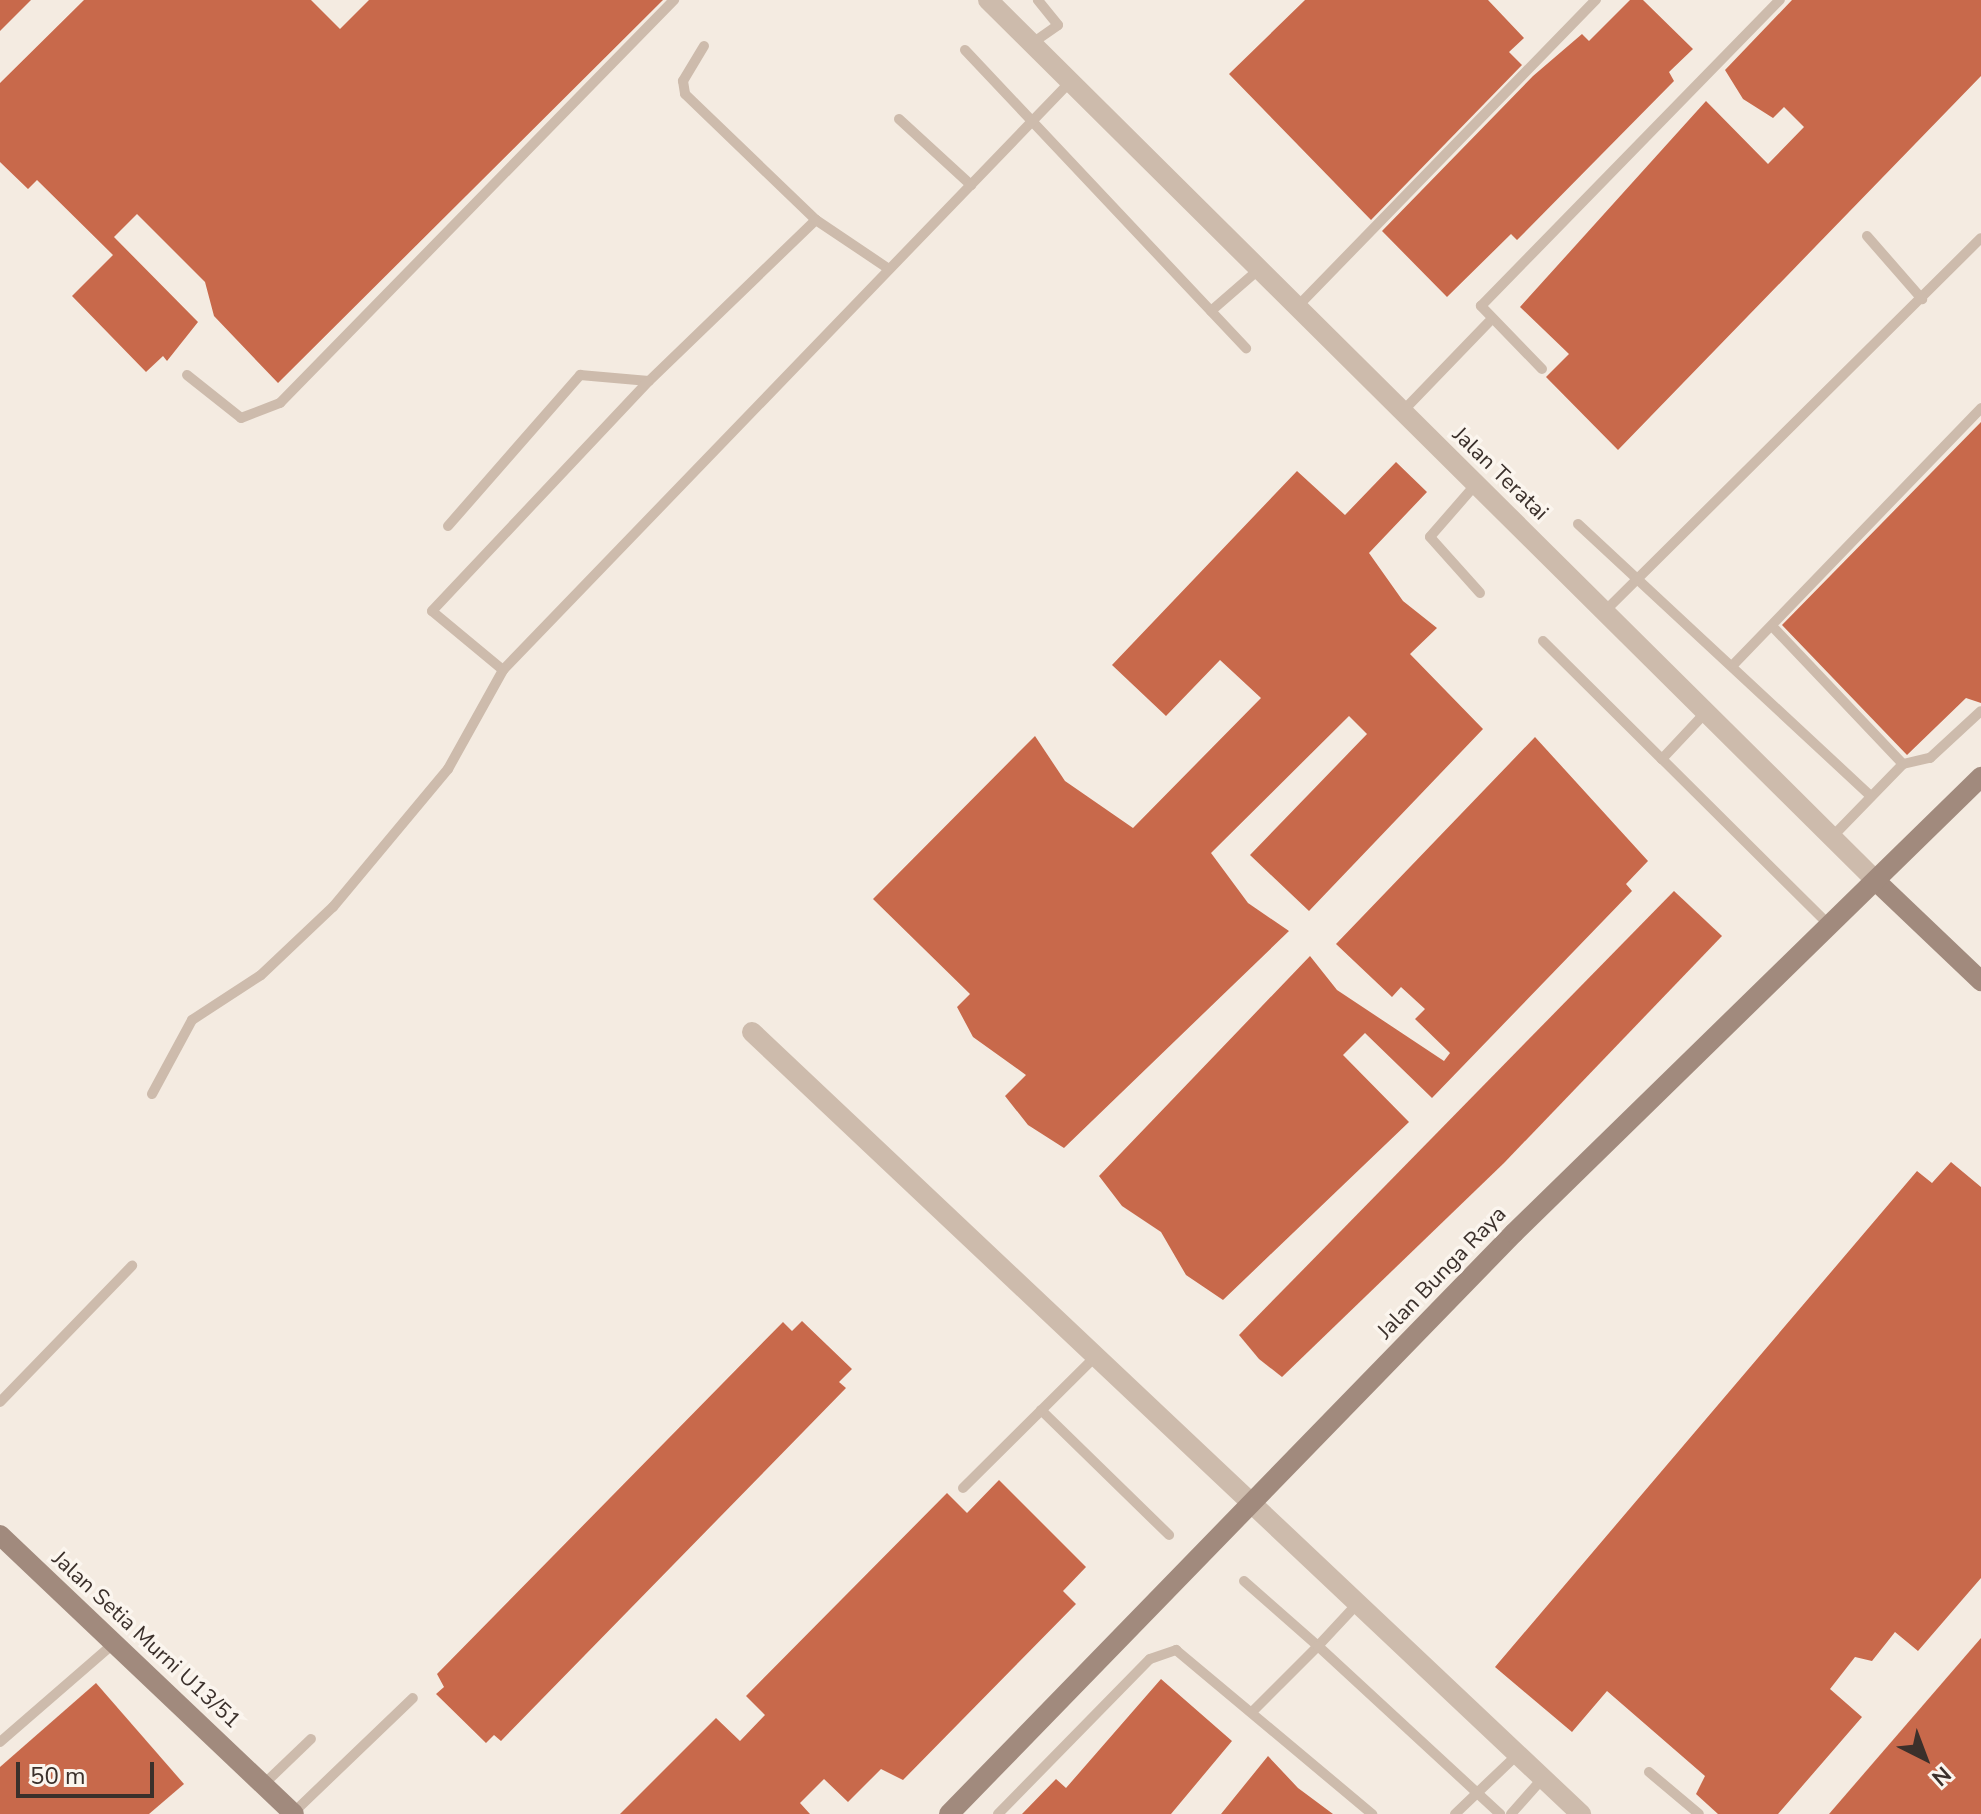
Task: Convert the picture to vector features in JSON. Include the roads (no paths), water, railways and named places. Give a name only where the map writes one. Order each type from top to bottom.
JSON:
[{"type":"street","name":"Jalan Teratai","points":[[988,0],[1295,309],[1606,610],[1877,882],[1981,981]]},
{"type":"street","name":"Jalan Bunga Raya","points":[[949,1814],[1514,1233],[1877,882],[1981,777]]},
{"type":"street","points":[[752,1032],[1581,1814]]},
{"type":"street","name":"Jalan Setia Murni U13/51","points":[[0,1535],[293,1813]]},
{"type":"lane","points":[[187,375],[241,418],[280,403],[674,0]]},
{"type":"lane","points":[[1031,44],[1058,25],[1038,0]]},
{"type":"lane","points":[[1295,309],[1596,0]]},
{"type":"lane","points":[[1542,369],[1489,322],[1482,304],[1780,0]]},
{"type":"lane","points":[[704,46],[683,81],[685,94],[816,220],[889,269]]},
{"type":"lane","points":[[965,50],[1246,348]]},
{"type":"lane","points":[[152,1094],[192,1020],[261,975],[333,907],[448,769],[503,670],[1070,82]]},
{"type":"lane","points":[[899,119],[971,185]]},
{"type":"lane","points":[[503,670],[432,611],[649,381],[816,220]]},
{"type":"lane","points":[[1867,236],[1922,299]]},
{"type":"lane","points":[[1606,610],[1641,583],[1981,238]]},
{"type":"lane","points":[[1211,311],[1257,271]]},
{"type":"lane","points":[[1402,412],[1489,322]]},
{"type":"lane","points":[[448,526],[580,375],[649,381]]},
{"type":"lane","points":[[1734,664],[1981,408]]},
{"type":"lane","points":[[1476,484],[1430,537],[1480,593]]},
{"type":"lane","points":[[1578,524],[1734,664],[1871,796]]},
{"type":"lane","points":[[1772,626],[1903,764]]},
{"type":"lane","points":[[1543,641],[1830,926]]},
{"type":"lane","points":[[1662,759],[1707,711]]},
{"type":"lane","points":[[1833,836],[1903,764],[1930,758],[1981,711]]},
{"type":"lane","points":[[0,1402],[132,1266]]},
{"type":"lane","points":[[963,1488],[1096,1356]]},
{"type":"lane","points":[[1041,1410],[1169,1535]]},
{"type":"lane","points":[[1244,1581],[1500,1814]]},
{"type":"lane","points":[[1252,1712],[1358,1603]]},
{"type":"lane","points":[[0,1742],[113,1644]]},
{"type":"lane","points":[[998,1814],[1164,1652],[1188,1656],[1372,1814]]},
{"type":"lane","points":[[293,1813],[413,1698]]},
{"type":"lane","points":[[264,1784],[311,1739]]},
{"type":"lane","points":[[1455,1814],[1481,1796],[1518,1754]]},
{"type":"lane","points":[[1649,1772],[1699,1814]]},
{"type":"lane","points":[[1511,1814],[1543,1778]]}]
